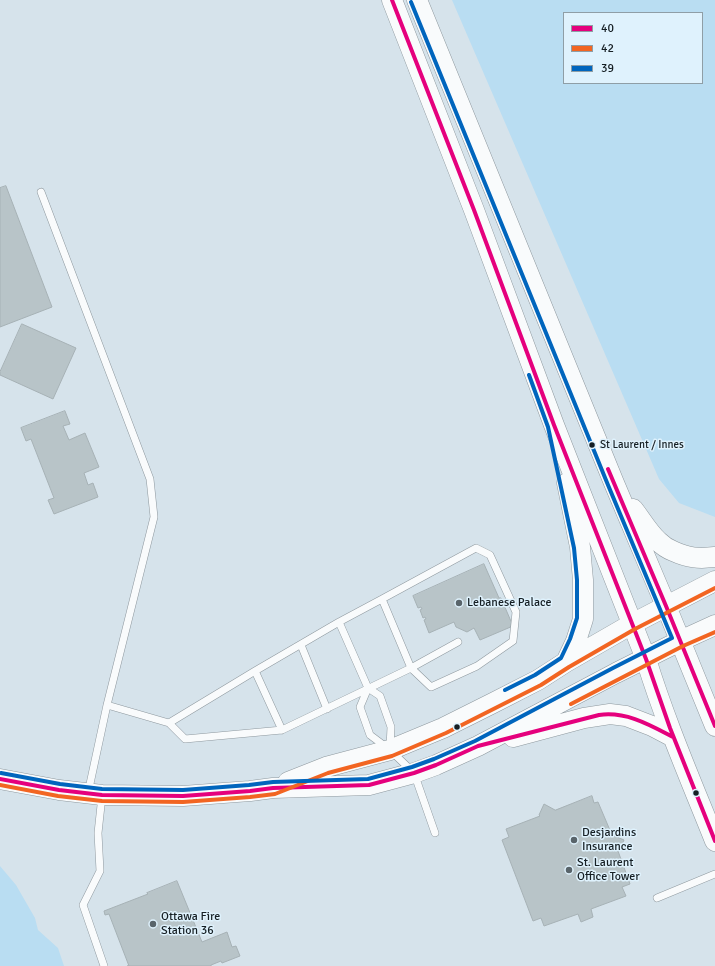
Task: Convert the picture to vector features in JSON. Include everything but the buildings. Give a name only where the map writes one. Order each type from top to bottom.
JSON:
[{"type":"main road","points":[[392,0],[474,210],[554,425],[646,659],[673,737],[715,842]]},
{"type":"main road","points":[[417,0],[715,726]]},
{"type":"main road","points":[[554,425],[580,547],[583,580],[584,619],[566,662]]},
{"type":"main road","points":[[614,483],[658,542],[668,549],[689,557],[715,557]]},
{"type":"main road","points":[[273,788],[326,767],[390,750],[442,728],[538,680],[632,624],[715,581]]},
{"type":"main road","points":[[0,780],[59,790],[95,794],[183,796],[273,788],[369,785],[414,773],[478,746],[616,673],[715,625]]},
{"type":"main road","points":[[478,746],[584,718],[610,714],[626,716],[652,726],[673,737]]},
{"type":"lane","points":[[41,192],[150,479],[154,517],[107,705],[95,794],[100,871],[83,905],[104,966]]},
{"type":"lane","points":[[169,723],[339,622],[476,548],[490,555],[516,612],[513,641],[477,666],[431,687],[411,668],[382,599]]},
{"type":"lane","points":[[339,622],[368,688],[380,696],[391,727],[390,750]]},
{"type":"lane","points":[[107,705],[169,723],[185,739],[282,730],[411,668],[458,642]]},
{"type":"lane","points":[[301,645],[327,709]]},
{"type":"lane","points":[[255,671],[282,730]]},
{"type":"lane","points":[[368,688],[360,707],[370,734],[390,750],[414,773],[435,832]]},
{"type":"lane","points":[[657,898],[715,874]]},
{"type":"shaded area","points":[[452,0],[715,0],[715,517],[679,503],[659,479]]},
{"type":"shaded area","points":[[0,866],[16,885],[35,918],[38,930],[58,948],[64,966],[0,966]]},
{"type":"transit line","name":"40","points":[[392,0],[474,210],[554,425],[646,659],[670,728],[715,841]]},
{"type":"transit line","name":"39","points":[[1,773],[60,784],[102,789],[183,790],[273,782],[368,779],[412,767],[475,741],[672,638],[411,2]]},
{"type":"transit line","name":"39","points":[[505,690],[535,675],[561,658],[570,639],[577,618],[577,580],[574,548],[548,427],[529,375]]},
{"type":"transit line","name":"40","points":[[608,469],[715,726]]},
{"type":"transit line","name":"42","points":[[0,785],[58,796],[102,801],[183,802],[275,794],[328,773],[392,756],[446,733],[541,685],[635,629],[715,588]]},
{"type":"transit line","name":"42","points":[[571,704],[683,646],[715,632]]},
{"type":"transit line","name":"40","points":[[0,779],[59,790],[102,795],[183,796],[273,788],[369,785],[414,773],[478,746],[599,715],[609,714],[628,717],[638,720],[673,737]]},
{"type":"place","name":"St Laurent / Innes","points":[[592,445]]},
{"type":"place","name":"Lebanese Palace","points":[[459,603]]},
{"type":"place","name":"Desjardins Insurance","points":[[574,840]]},
{"type":"place","name":"St. Laurent Office Tower","points":[[569,870]]},
{"type":"place","name":"Ottawa Fire Station 36","points":[[153,924]]}]
